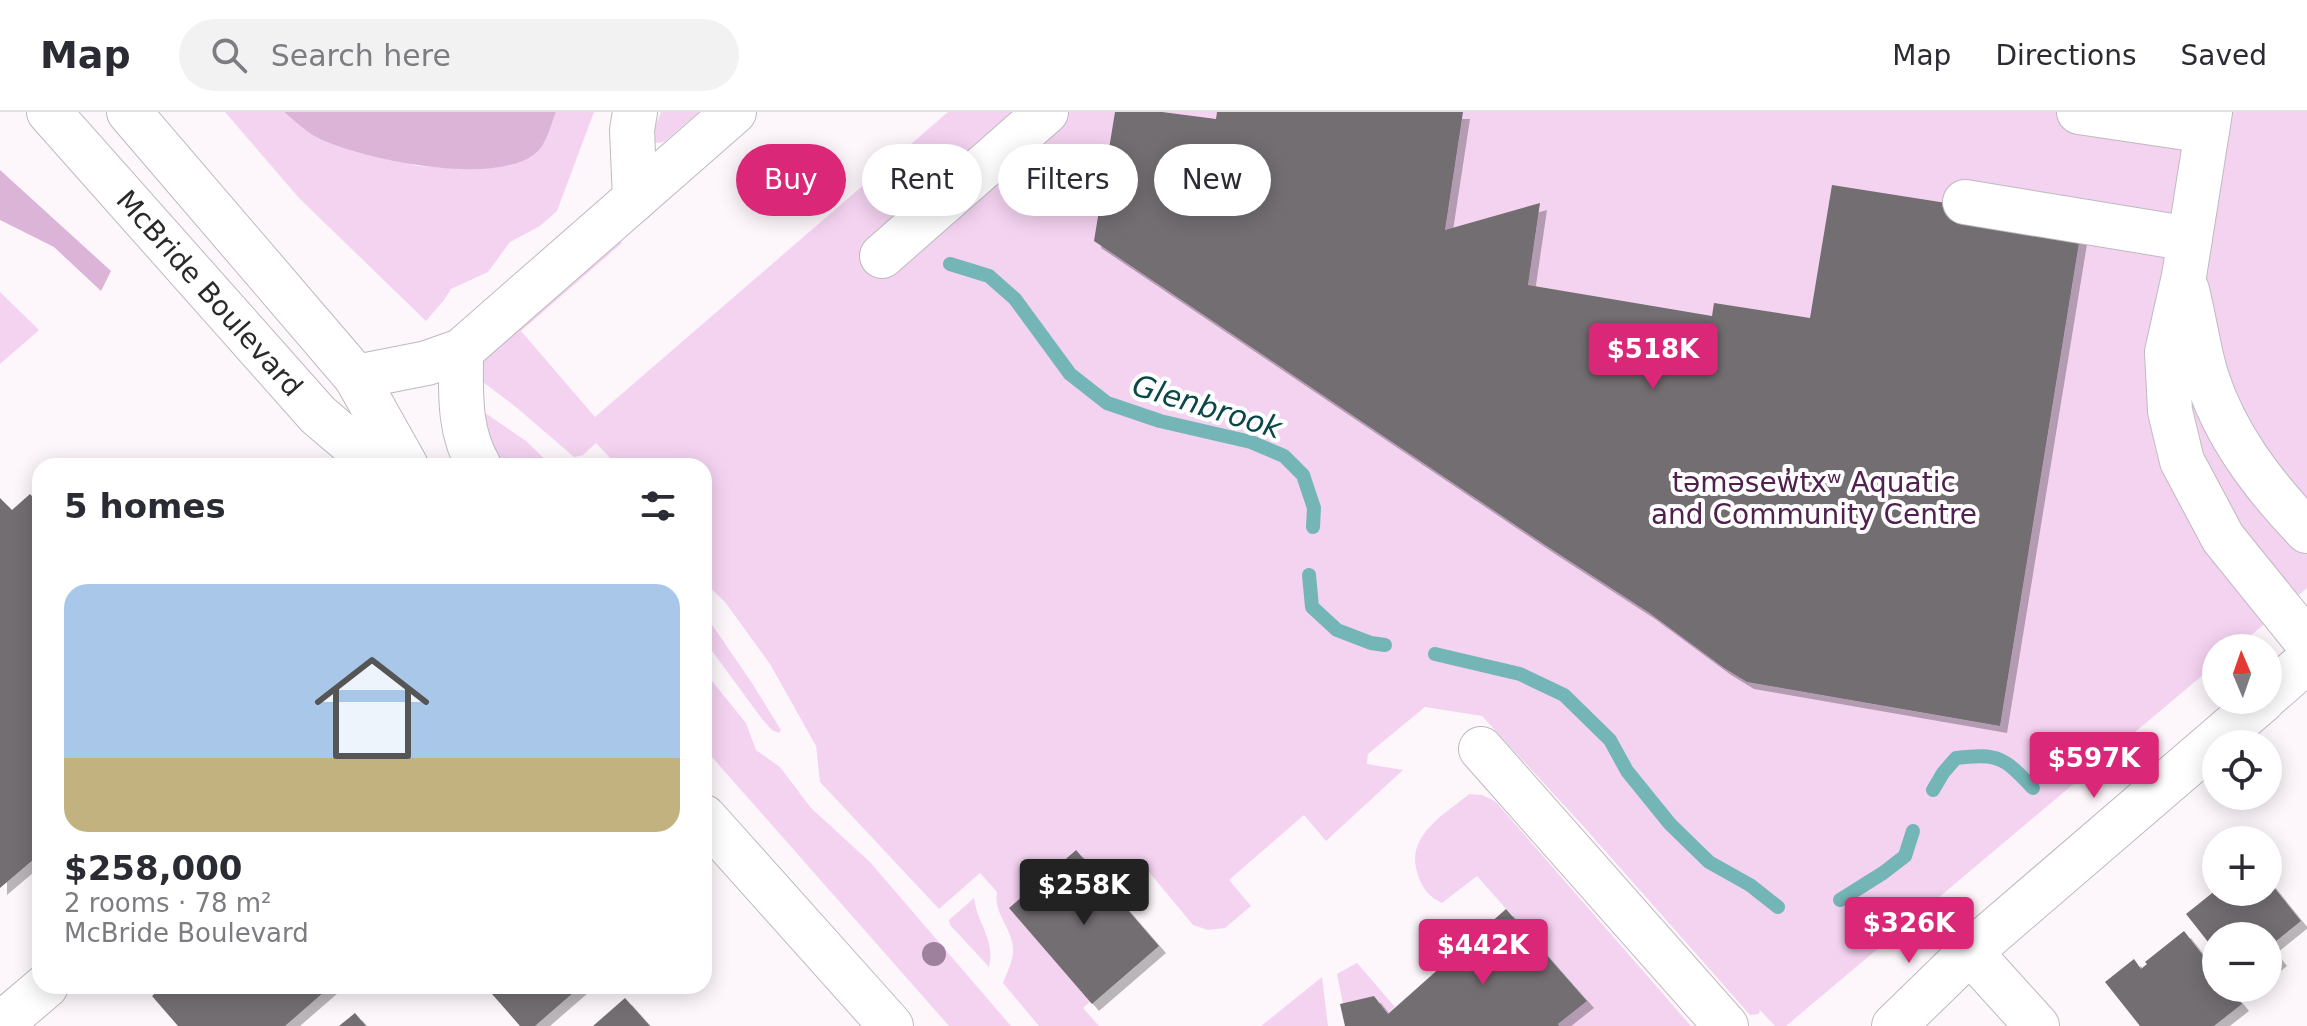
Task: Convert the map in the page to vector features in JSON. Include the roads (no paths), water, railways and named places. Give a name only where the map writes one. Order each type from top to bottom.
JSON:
[{"type":"main road","name":"McBride Boulevard","points":[[49,112],[318,415],[369,458]]},
{"type":"main road","name":"McBride Boulevard","points":[[129,112],[356,377],[402,458]]},
{"type":"main road","points":[[635,112],[632,130],[635,199]]},
{"type":"main road","points":[[356,377],[427,363],[461,351],[734,112]]},
{"type":"main road","points":[[882,256],[1046,112]]},
{"type":"main road","points":[[2079,112],[2209,122],[2187,257],[2167,352],[2170,411],[2182,461],[2223,538],[2307,642]]},
{"type":"main road","points":[[1965,202],[2187,257]]},
{"type":"main road","points":[[2187,257],[2206,375],[2219,408],[2241,451],[2279,501],[2307,531]]},
{"type":"main road","points":[[461,351],[462,420],[474,458]]},
{"type":"main road","points":[[2282,683],[2307,661]]},
{"type":"main road","points":[[1894,1026],[1970,952],[2247,714]]},
{"type":"main road","points":[[1481,749],[1726,1026]]},
{"type":"main road","points":[[712,826],[891,1026]]},
{"type":"main road","points":[[1970,952],[2037,1026]]},
{"type":"main road","points":[[0,1025],[37,994]]},
{"type":"waterway","name":"Glenbrook","points":[[950,264],[989,276],[1015,299],[1070,374],[1107,403],[1160,421],[1251,442],[1284,456],[1303,475],[1314,508],[1313,527]]},
{"type":"waterway","name":"Glenbrook","points":[[1309,575],[1312,607],[1337,630],[1385,645]]},
{"type":"waterway","name":"Glenbrook","points":[[1435,654],[1520,674],[1564,695],[1610,740],[1627,771],[1670,824],[1709,862],[1750,885],[1778,907]]},
{"type":"waterway","name":"Glenbrook","points":[[1933,790],[1956,758],[1983,756],[2007,764],[2033,788]]},
{"type":"waterway","name":"Glenbrook","points":[[1840,900],[1905,856],[1913,831]]},
{"type":"park label","name":"təməsew̓txʷ Aquatic and Community Centre","points":[[1814,498]]}]
